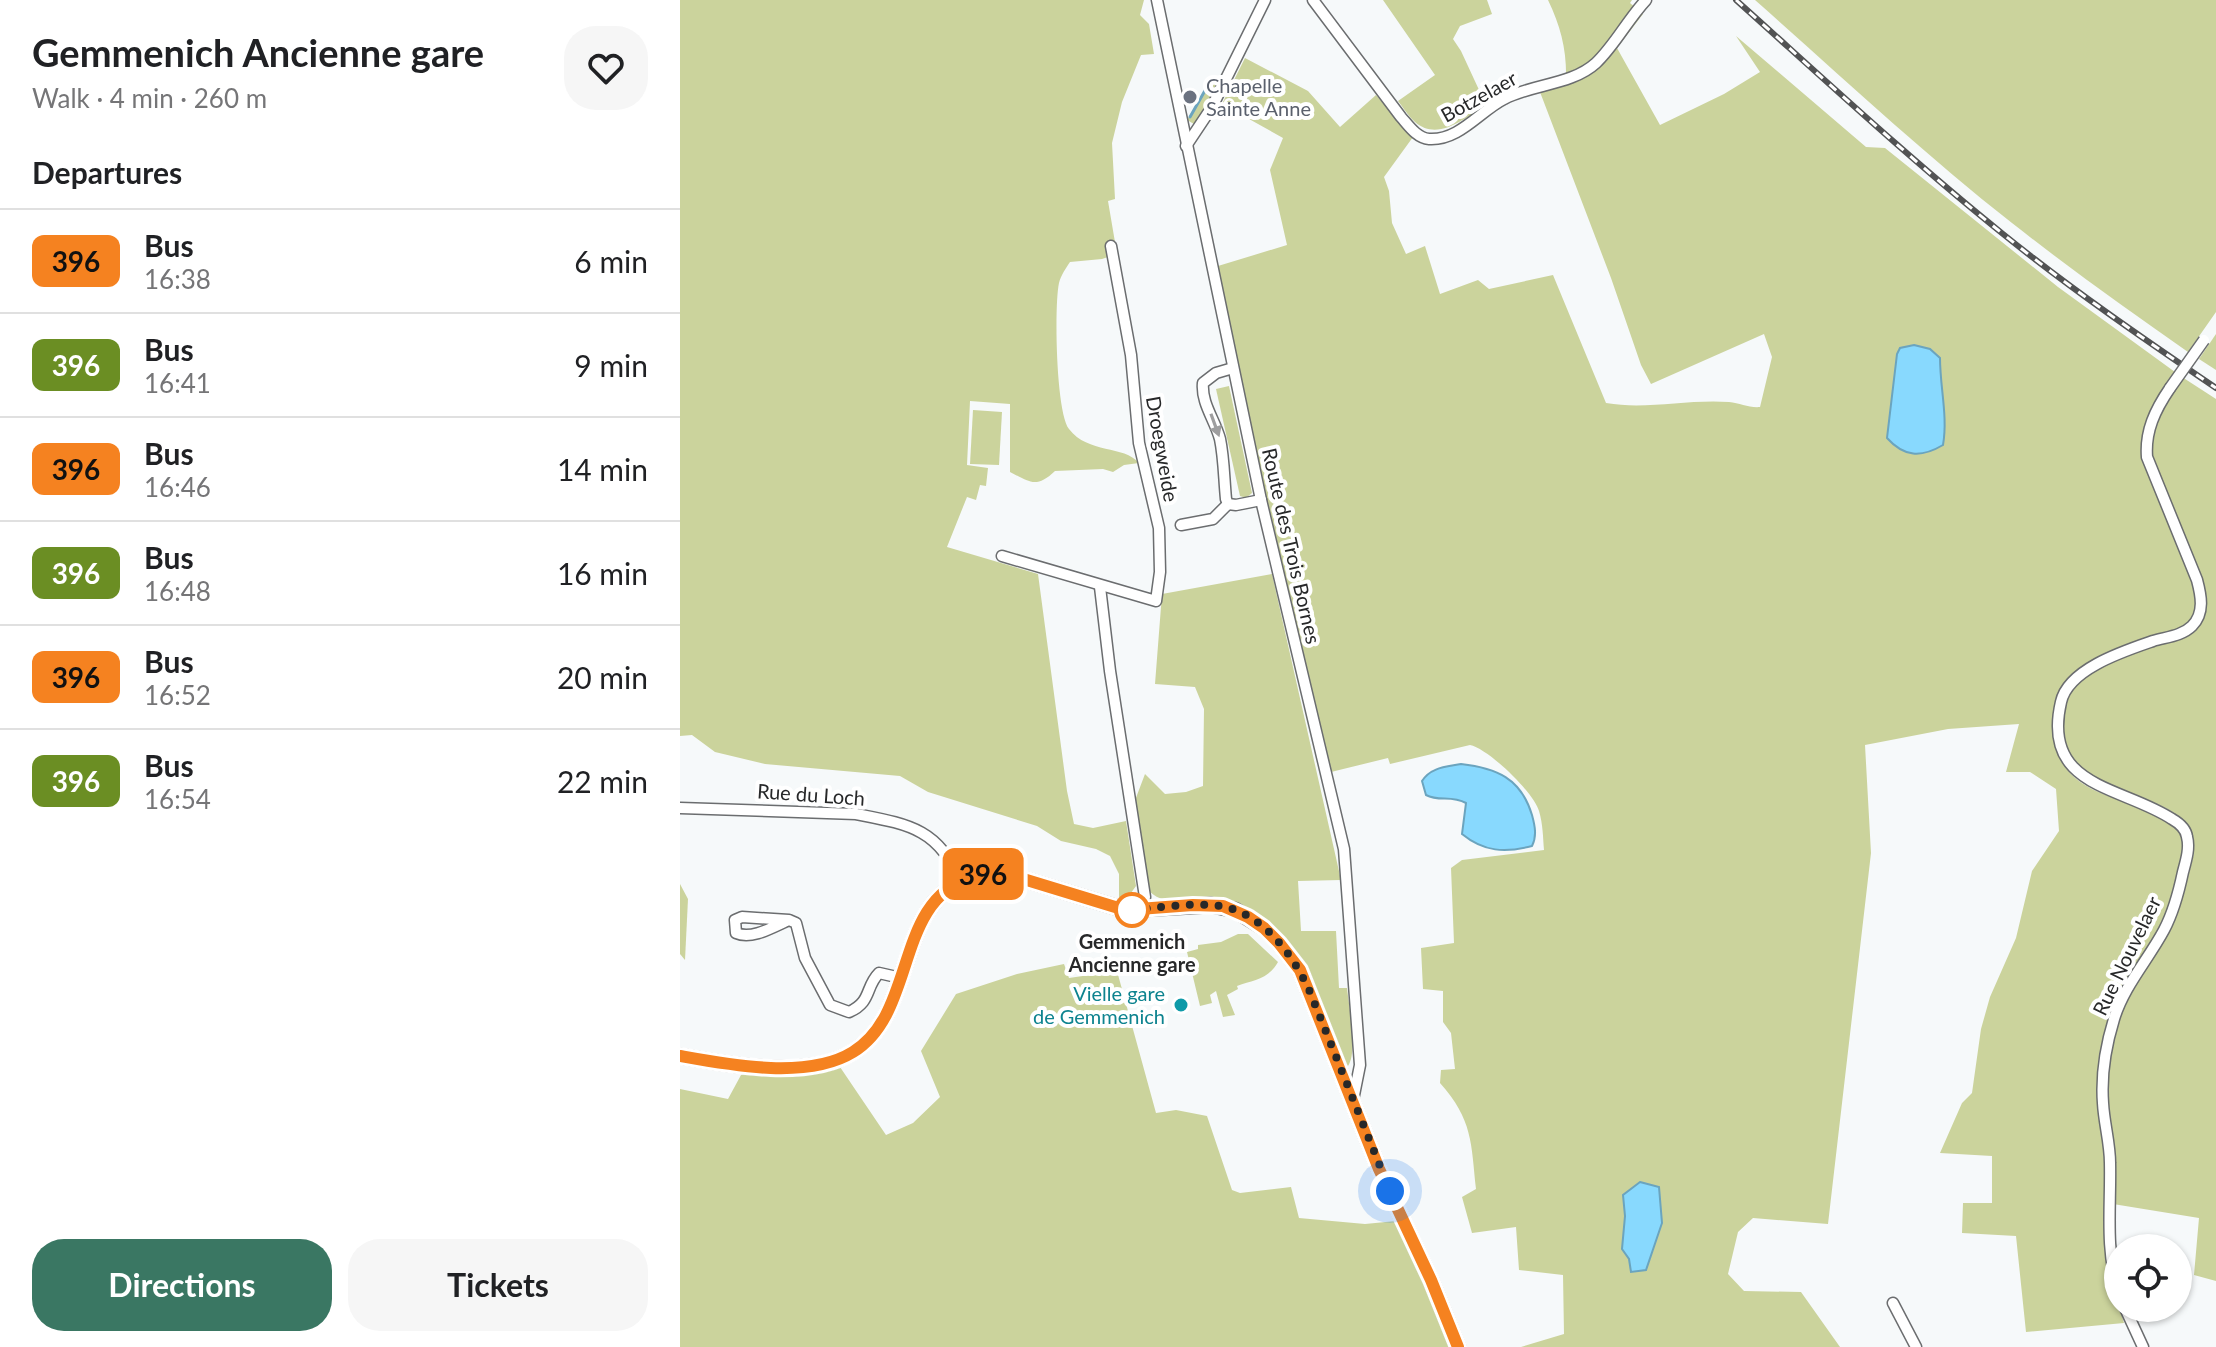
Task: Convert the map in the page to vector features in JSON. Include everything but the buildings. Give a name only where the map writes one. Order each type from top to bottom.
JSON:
[{"type":"main road","points":[[680,1056],[773,1067],[804,1067],[840,1059],[855,1051],[876,1032],[887,1016],[928,910],[937,898],[960,881],[998,872],[1113,907],[1223,906],[1264,928],[1300,970],[1379,1169],[1431,1280],[1458,1347]]},
{"type":"street","name":"Route des Trois Bornes","points":[[1157,0],[1261,500],[1344,849],[1360,1065],[1353,1103]]},
{"type":"street","points":[[1186,146],[1212,107],[1265,0]]},
{"type":"street","name":"Botzelaer","points":[[1313,0],[1401,117],[1413,131],[1426,139],[1439,139],[1462,130],[1503,99],[1581,72],[1595,63],[1646,0]]},
{"type":"street","name":"Droegweide","points":[[1002,556],[1156,601],[1161,548],[1139,443],[1131,355],[1111,246]]},
{"type":"street","name":"Rue Nouvelaer","points":[[2109,1234],[2110,1161],[2102,1092],[2107,1050],[2114,1018],[2130,983],[2167,926],[2187,858],[2187,834],[2180,824],[2155,808],[2085,779],[2064,754],[2058,733],[2061,702],[2071,681],[2102,662],[2150,642],[2182,633],[2197,619],[2201,597],[2197,580],[2147,457],[2146,443],[2156,410],[2204,340]]},
{"type":"street","points":[[1228,504],[1221,445],[1202,392],[1203,383],[1216,373],[1233,368]]},
{"type":"street","points":[[1228,504],[1261,500]]},
{"type":"street","points":[[1181,525],[1213,519],[1228,504]]},
{"type":"street","points":[[1100,587],[1115,709],[1145,897],[1142,909]]},
{"type":"street","name":"Rue du Loch","points":[[680,808],[856,814],[884,819],[931,836],[952,861],[960,881]]},
{"type":"street","points":[[789,920],[798,926],[805,958],[830,1005],[849,1012],[867,999],[879,973],[901,978]]},
{"type":"street","points":[[1893,1303],[1916,1347]]},
{"type":"street","points":[[2131,1322],[2143,1347]]},
{"type":"green space","points":[[680,0],[1144,0],[1140,15],[1149,24],[1154,54],[1141,55],[1122,102],[1112,143],[1115,199],[1108,201],[1117,254],[1102,259],[1070,262],[1059,283],[1057,313],[1061,403],[1069,429],[1086,442],[1132,457],[1139,463],[1124,465],[1113,472],[1103,469],[1055,471],[1038,482],[1028,481],[1010,472],[1010,404],[970,401],[967,465],[988,468],[986,486],[980,485],[976,500],[967,497],[947,547],[1038,574],[1074,824],[1093,828],[1126,821],[1136,886],[1128,897],[1119,897],[1119,874],[1110,856],[1096,849],[1061,841],[1037,826],[928,792],[900,776],[765,764],[715,752],[692,735],[680,736]]},
{"type":"green space","points":[[1383,0],[1487,0],[1492,14],[1460,26],[1453,39],[1486,105],[1442,129],[1424,128],[1412,120],[1398,101],[1435,75]]},
{"type":"green space","points":[[1548,0],[1632,0],[1630,3],[1643,14],[1617,48],[1660,125],[1724,94],[1760,72],[1736,36],[1866,147],[1885,148],[2058,287],[2175,372],[2154,406],[2143,443],[2195,589],[2195,612],[2188,623],[2179,629],[2116,652],[2068,681],[2061,689],[2059,724],[2061,758],[2077,780],[2166,820],[2182,833],[2185,852],[2164,925],[2150,947],[2104,1050],[2107,1234],[2104,1234],[2104,1322],[2124,1323],[2026,1332],[2016,1236],[1962,1233],[1963,1203],[1992,1203],[1992,1156],[1940,1153],[1962,1103],[1972,1093],[1981,1029],[1990,997],[2016,938],[2032,871],[2059,831],[2056,789],[2030,772],[2006,772],[2019,724],[1948,729],[1865,745],[1871,853],[1828,1224],[1753,1218],[1738,1232],[1728,1274],[1744,1291],[1801,1292],[1840,1347],[1521,1347],[1564,1334],[1563,1275],[1519,1270],[1516,1227],[1472,1233],[1462,1197],[1476,1189],[1471,1145],[1459,1109],[1440,1083],[1441,1070],[1455,1069],[1451,1033],[1443,1022],[1443,991],[1423,989],[1421,948],[1454,943],[1451,868],[1462,860],[1544,850],[1539,811],[1510,773],[1488,754],[1470,745],[1390,764],[1388,758],[1331,772],[1270,520],[1218,266],[1287,245],[1270,170],[1283,138],[1222,104],[1245,58],[1308,91],[1340,127],[1376,95],[1413,137],[1384,177],[1389,191],[1392,223],[1406,254],[1425,246],[1440,294],[1478,280],[1489,289],[1553,275],[1606,403],[1636,405],[1713,401],[1760,407],[1772,357],[1764,334],[1651,384],[1641,365],[1540,92],[1566,81],[1562,39]]},
{"type":"green space","points":[[1755,0],[2216,0],[2216,312],[2188,352],[2033,240],[1914,141]]},
{"type":"green space","points":[[1211,80],[1220,81],[1202,114],[1194,124],[1187,120]]},
{"type":"green space","points":[[2216,334],[2216,370],[2199,359]]},
{"type":"green space","points":[[2182,377],[2216,399],[2216,1281],[2194,1275],[2199,1218],[2113,1204],[2106,1110],[2107,1063],[2117,1018],[2132,988],[2169,931],[2190,870],[2194,844],[2185,823],[2168,809],[2095,779],[2075,763],[2064,739],[2064,704],[2068,693],[2086,674],[2112,660],[2183,636],[2192,631],[2204,616],[2203,583],[2150,457],[2154,424]]},
{"type":"green space","points":[[1229,386],[1252,493],[1246,498],[1240,496],[1216,389]]},
{"type":"green space","points":[[973,410],[1002,412],[999,465],[970,464]]},
{"type":"green space","points":[[1272,574],[1341,880],[1298,881],[1301,931],[1336,931],[1339,988],[1347,988],[1352,1028],[1348,1066],[1344,1063],[1313,982],[1291,946],[1277,931],[1250,911],[1227,901],[1181,902],[1165,900],[1150,892],[1134,803],[1145,774],[1165,794],[1203,786],[1204,709],[1195,687],[1155,684],[1162,594]]},
{"type":"green space","points":[[962,851],[978,857],[980,864],[962,867],[955,856]]},
{"type":"green space","points":[[680,884],[688,899],[685,960],[680,954]]},
{"type":"green space","points":[[1238,934],[1248,934],[1278,962],[1265,976],[1237,986],[1238,989],[1227,995],[1235,1015],[1223,1017],[1216,991],[1210,995],[1212,1003],[1200,1006],[1187,952],[1198,949],[1198,945],[1221,942]]},
{"type":"green space","points":[[1064,964],[1069,978],[1117,971],[1156,1113],[1176,1110],[1207,1116],[1232,1190],[1240,1193],[1291,1187],[1299,1218],[1365,1224],[1396,1221],[1426,1283],[1450,1347],[680,1347],[680,1089],[728,1099],[741,1075],[804,1076],[840,1067],[886,1135],[913,1123],[940,1097],[921,1051],[956,994],[1017,974]]},
{"type":"water","points":[[1914,345],[1930,349],[1940,358],[1944,413],[1943,445],[1920,454],[1906,452],[1887,438],[1897,354],[1900,348]]},
{"type":"water","points":[[1461,764],[1496,772],[1521,792],[1534,823],[1532,846],[1504,850],[1478,844],[1462,834],[1466,803],[1426,795],[1422,781],[1426,776],[1439,768]]},
{"type":"water","points":[[1640,1182],[1659,1187],[1662,1223],[1646,1270],[1631,1272],[1629,1259],[1622,1249],[1623,1195]]},
{"type":"waterway","points":[[1190,117],[1211,80]]},
{"type":"railway","points":[[1736,0],[1901,148],[2003,234],[2081,294],[2216,388]]},
{"type":"bus line","name":"396","points":[[680,1056],[747,1066],[804,1067],[840,1059],[855,1051],[876,1032],[887,1016],[928,910],[948,888],[987,873],[1007,874],[1125,910],[1211,905],[1235,910],[1264,928],[1300,970],[1379,1169],[1431,1280],[1458,1347]]},
{"type":"place","name":"Chapelle Sainte Anne","points":[[1190,97]]},
{"type":"place","name":"Gemmenich Ancienne gare","points":[[1132,910]]},
{"type":"place","name":"Vielle gare de Gemmenich","points":[[1181,1005]]},
{"type":"route","points":[[1132,910],[1125,910],[1223,906],[1248,917],[1279,943],[1300,970],[1310,992],[1390,1191]]}]
